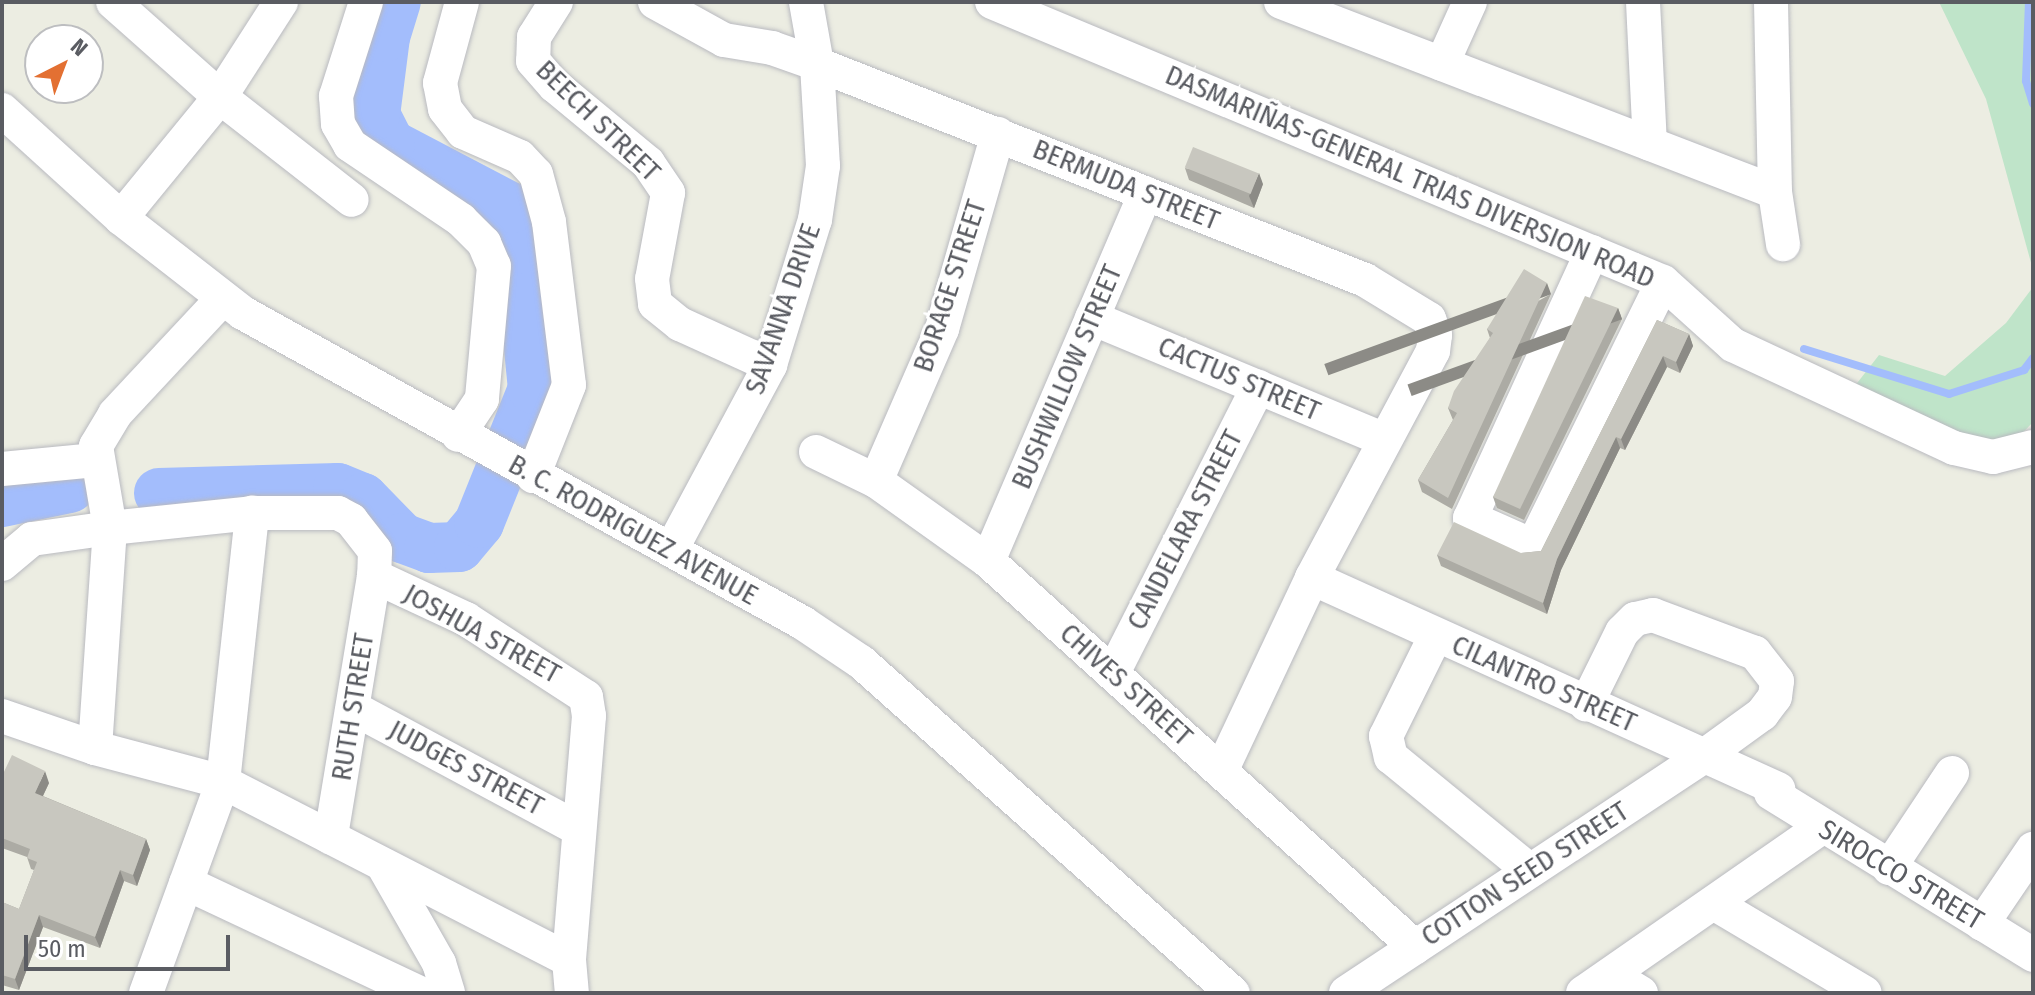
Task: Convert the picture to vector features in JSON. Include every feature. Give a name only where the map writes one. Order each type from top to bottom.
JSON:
[{"type":"street","points":[[113,2],[220,97],[352,200]]},
{"type":"street","points":[[121,218],[220,97],[281,2]]},
{"type":"street","points":[[366,2],[336,96],[338,124],[350,145],[461,220],[484,243],[494,266],[482,399],[461,437]]},
{"type":"street","points":[[462,2],[440,83],[445,109],[463,132],[520,157],[536,174],[549,222],[569,385],[529,474]]},
{"type":"street","name":"BEECH STREET","points":[[556,2],[534,37],[533,61],[555,86],[648,163],[668,193],[652,279],[655,304],[680,324],[770,365]]},
{"type":"street","points":[[655,2],[724,40],[772,48],[817,64]]},
{"type":"street","name":"SAVANNA DRIVE","points":[[671,550],[770,365],[815,220],[823,166],[817,64],[806,2]]},
{"type":"street","name":"DASMARIÑAS-GENERAL TRIAS DIVERSION ROAD","points":[[992,2],[1663,282],[1733,345],[1954,448],[1993,457],[2033,447]]},
{"type":"street","points":[[1281,2],[1319,9],[1442,64],[1775,192]]},
{"type":"street","points":[[1442,64],[1470,2]]},
{"type":"street","points":[[1643,2],[1650,144]]},
{"type":"street","points":[[1771,2],[1775,192],[1783,244]]},
{"type":"street","name":"BERMUDA STREET","points":[[817,64],[1365,280],[1429,319],[1435,335],[1433,351],[1385,440]]},
{"type":"street","name":"B. C. RODRIGUEZ AVENUE","points":[[2,110],[121,218],[223,298],[461,437],[803,623],[861,662],[1233,993]]},
{"type":"street","name":"BORAGE STREET","points":[[876,481],[942,329],[998,134]]},
{"type":"street","name":"BUSHWILLOW STREET","points":[[988,561],[1146,193]]},
{"type":"street","points":[[1592,252],[1470,518],[1533,546],[1663,282]]},
{"type":"street","points":[[95,748],[110,528],[96,460],[102,431],[223,298]]},
{"type":"street","name":"CACTUS STREET","points":[[1092,318],[1385,440]]},
{"type":"street","name":"CANDELARA STREET","points":[[1113,673],[1258,387]]},
{"type":"street","points":[[1221,771],[1312,578],[1385,440]]},
{"type":"street","name":"CHIVES STREET","points":[[816,452],[876,481],[988,561],[1415,947]]},
{"type":"street","points":[[2,469],[96,460]]},
{"type":"street","points":[[146,993],[223,782],[252,513]]},
{"type":"street","points":[[2,564],[32,539],[252,513],[338,513],[351,520],[375,551],[374,576]]},
{"type":"street","name":"JOSHUA STREET","points":[[374,576],[466,619],[586,697],[589,716],[579,829]]},
{"type":"street","name":"RUTH STREET","points":[[331,837],[374,576]]},
{"type":"street","name":"CILANTRO STREET","points":[[1312,578],[1704,756],[1774,791]]},
{"type":"street","name":"COTTON SEED STREET","points":[[1346,993],[1704,756],[1762,714],[1775,697],[1777,681],[1755,653],[1672,619],[1635,619],[1611,649],[1586,705]]},
{"type":"street","points":[[1436,635],[1386,736],[1391,757],[1529,870]]},
{"type":"street","name":"JUDGES STREET","points":[[353,708],[579,829]]},
{"type":"street","points":[[2,716],[95,748],[223,782],[383,865],[570,977],[579,829]]},
{"type":"street","points":[[1889,868],[1952,773]]},
{"type":"street","name":"SIROCCO STREET","points":[[1774,791],[1822,827],[2033,955]]},
{"type":"street","points":[[1597,984],[1822,827]]},
{"type":"street","points":[[1982,924],[2033,849]]},
{"type":"street","points":[[383,865],[439,963],[448,993]]},
{"type":"street","points":[[186,883],[420,993]]},
{"type":"street","points":[[1715,904],[1865,993]]},
{"type":"street","points":[[1597,984],[1641,993]]},
{"type":"green space","points":[[1939,2],[2033,2],[2033,270],[1986,99]]},
{"type":"green space","points":[[2033,287],[2033,422],[2011,445],[1924,427],[1847,396],[1879,355],[1945,376],[2006,323]]},
{"type":"building","points":[[1193,147],[1259,174],[1251,194],[1185,167]]},
{"type":"building","points":[[1524,269],[1547,283],[1448,498],[1418,480],[1457,413],[1448,408],[1454,391],[1493,333],[1487,329]]},
{"type":"building","points":[[1585,296],[1618,308],[1520,509],[1493,497]]},
{"type":"building","points":[[1657,320],[1689,334],[1676,362],[1663,356],[1621,439],[1616,437],[1557,559],[1543,603],[1437,555],[1454,522],[1521,553],[1541,551]]},
{"type":"building","points":[[12,755],[45,771],[35,793],[146,839],[133,875],[120,870],[95,937],[39,915],[15,979],[2,975],[2,902],[19,909],[37,862],[27,858],[30,849],[2,838],[2,776]]},
{"type":"waterway","points":[[159,493],[338,488],[363,498],[402,538],[429,548],[459,547],[479,523],[533,389],[519,249],[512,208],[390,144],[375,115],[385,37],[396,2]]},
{"type":"waterway","points":[[2029,2],[2026,81],[2033,104]]},
{"type":"waterway","points":[[1804,349],[1949,394],[2024,370],[2033,358]]},
{"type":"waterway","points":[[2,502],[70,488]]}]
